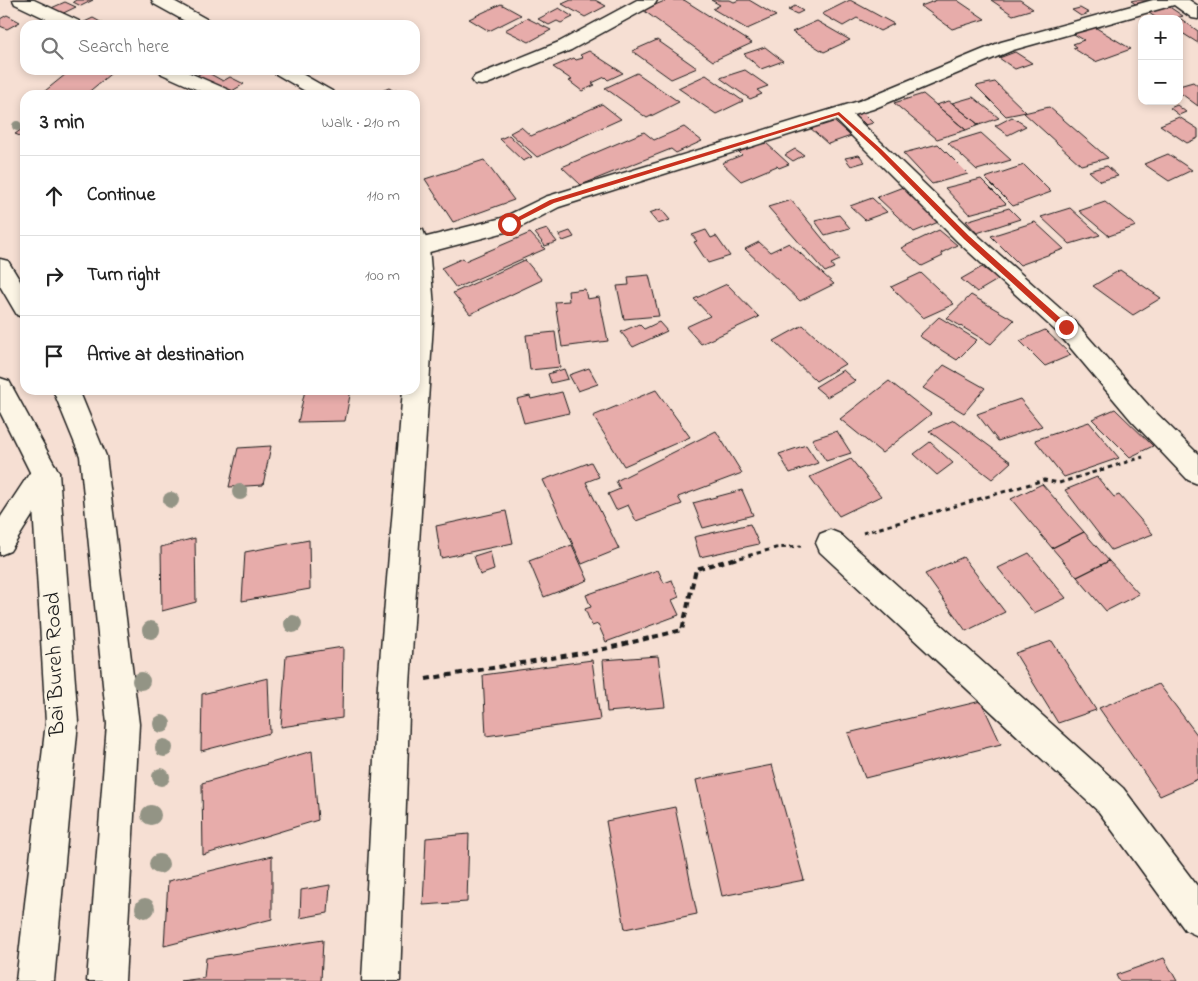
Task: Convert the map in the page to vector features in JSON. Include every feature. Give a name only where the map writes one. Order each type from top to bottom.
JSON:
[{"type":"main road","points":[[21,0],[63,20]]},
{"type":"main road","points":[[160,0],[195,20]]},
{"type":"main road","points":[[481,80],[565,46],[649,0]]},
{"type":"main road","points":[[420,240],[509,224],[552,202],[866,105],[1007,46],[1099,18],[1173,0]]},
{"type":"main road","points":[[1178,0],[1198,14]]},
{"type":"main road","points":[[179,75],[213,90]]},
{"type":"main road","points":[[291,75],[316,90]]},
{"type":"main road","points":[[839,113],[966,237],[1066,327],[1140,413],[1198,472]]},
{"type":"main road","points":[[0,267],[20,301]]},
{"type":"main road","points":[[420,281],[422,307],[420,334]]},
{"type":"main road","name":"Bai Bureh Road","points":[[0,388],[45,474],[62,722],[35,981]]},
{"type":"main road","points":[[68,395],[93,456],[123,724],[106,981]]},
{"type":"main road","points":[[381,981],[394,685],[415,395]]},
{"type":"main road","points":[[0,542],[45,474]]},
{"type":"main road","points":[[830,543],[1111,800],[1198,917]]},
{"type":"path","points":[[394,685],[600,650],[682,630],[696,569],[776,548],[830,543],[1044,480],[1059,483],[1174,448]]},
{"type":"building","points":[[76,0],[93,0],[81,6],[73,2]]},
{"type":"building","points":[[571,0],[595,0],[606,6],[585,17],[562,4]]},
{"type":"building","points":[[667,0],[684,0],[752,43],[713,61],[643,10]]},
{"type":"building","points":[[711,0],[730,0],[734,2],[749,0],[776,16],[747,29],[713,9],[720,5]]},
{"type":"building","points":[[850,0],[894,24],[880,31],[857,18],[843,26],[822,14]]},
{"type":"building","points":[[937,0],[957,0],[985,19],[952,29],[921,6]]},
{"type":"building","points":[[991,0],[1020,0],[1033,9],[1013,15]]},
{"type":"building","points":[[1159,0],[1182,15],[1152,15],[1131,1]]},
{"type":"building","points":[[65,2],[76,7],[51,19],[40,13]]},
{"type":"building","points":[[501,4],[521,15],[489,31],[469,19]]},
{"type":"building","points":[[795,6],[803,11],[797,14],[788,10]]},
{"type":"building","points":[[559,8],[573,17],[561,23],[557,21],[549,25],[538,19]]},
{"type":"building","points":[[1080,8],[1089,13],[1081,16],[1072,10]]},
{"type":"building","points":[[7,15],[20,22],[7,29],[0,26],[0,19]]},
{"type":"building","points":[[527,18],[551,30],[529,42],[505,30]]},
{"type":"building","points":[[1183,20],[1198,31],[1198,43],[1183,34]]},
{"type":"building","points":[[817,21],[850,40],[824,52],[792,32]]},
{"type":"building","points":[[1093,26],[1131,49],[1095,62],[1073,48],[1077,47],[1073,44],[1084,40],[1072,33]]},
{"type":"building","points":[[657,40],[697,68],[671,79],[632,51]]},
{"type":"building","points":[[765,47],[783,61],[761,69],[744,54]]},
{"type":"building","points":[[589,51],[623,73],[608,80],[605,77],[592,83],[595,85],[582,91],[569,81],[572,80],[553,67],[574,58],[576,60],[583,58],[580,55]]},
{"type":"building","points":[[1015,52],[1032,63],[1015,69],[999,58]]},
{"type":"building","points":[[745,70],[768,86],[757,90],[762,94],[750,99],[720,78]]},
{"type":"building","points":[[637,73],[679,102],[647,118],[605,88]]},
{"type":"building","points":[[65,75],[109,75],[91,90],[46,90]]},
{"type":"building","points":[[198,75],[212,75],[223,81],[230,77],[244,84],[234,90],[204,90],[187,81]]},
{"type":"building","points":[[706,75],[743,101],[716,114],[678,88]]},
{"type":"building","points":[[995,82],[1026,112],[1006,116],[976,86]]},
{"type":"building","points":[[1193,82],[1198,86],[1198,106],[1183,95],[1183,85]]},
{"type":"building","points":[[923,94],[966,130],[937,139],[894,103]]},
{"type":"building","points":[[973,97],[999,118],[979,125],[952,103]]},
{"type":"building","points":[[949,101],[979,125],[966,130],[936,105]]},
{"type":"building","points":[[602,104],[621,119],[537,157],[510,133],[521,127],[531,136]]},
{"type":"building","points":[[1177,105],[1186,112],[1179,115],[1170,108]]},
{"type":"building","points":[[1049,107],[1108,158],[1081,165],[1024,113]]},
{"type":"building","points":[[861,111],[873,123],[866,125],[862,121],[858,122],[850,114]]},
{"type":"building","points":[[1012,117],[1026,126],[1008,135],[995,126]]},
{"type":"building","points":[[1179,117],[1198,129],[1198,138],[1187,143],[1160,125]]},
{"type":"building","points":[[830,118],[851,136],[828,144],[808,126]]},
{"type":"building","points":[[684,127],[702,141],[676,153],[671,149],[581,185],[562,167],[644,132],[654,140]]},
{"type":"building","points":[[981,133],[1011,160],[977,170],[948,143]]},
{"type":"building","points":[[509,135],[532,157],[523,161],[500,139]]},
{"type":"building","points":[[765,142],[789,164],[779,168],[777,166],[741,181],[722,163],[742,155],[739,152]]},
{"type":"building","points":[[938,144],[968,174],[932,184],[903,153]]},
{"type":"building","points":[[795,149],[804,155],[793,161],[785,155]]},
{"type":"building","points":[[1168,154],[1192,170],[1169,181],[1144,164]]},
{"type":"building","points":[[859,155],[865,162],[851,166],[845,158]]},
{"type":"building","points":[[484,160],[514,200],[453,222],[425,179]]},
{"type":"building","points":[[1024,165],[1051,192],[1013,206],[985,178]]},
{"type":"building","points":[[1107,166],[1118,176],[1100,181],[1089,171]]},
{"type":"building","points":[[981,179],[1006,204],[969,214],[945,188]]},
{"type":"building","points":[[903,187],[941,221],[914,232],[877,197]]},
{"type":"building","points":[[872,198],[887,212],[865,220],[850,206]]},
{"type":"building","points":[[791,200],[840,260],[831,264],[834,268],[825,272],[768,207]]},
{"type":"building","points":[[1105,202],[1136,226],[1109,236],[1079,211]]},
{"type":"building","points":[[1009,208],[1020,219],[977,233],[966,221]]},
{"type":"building","points":[[1070,208],[1100,235],[1070,244],[1041,217]]},
{"type":"building","points":[[661,209],[670,220],[658,224],[649,213]]},
{"type":"building","points":[[839,215],[850,228],[825,235],[815,221]]},
{"type":"building","points":[[1035,222],[1064,249],[1020,265],[991,236]]},
{"type":"building","points":[[547,229],[557,242],[545,246],[535,233]]},
{"type":"building","points":[[706,230],[711,238],[716,236],[730,256],[708,263],[694,242],[697,241],[692,235]]},
{"type":"building","points":[[939,230],[957,245],[941,253],[943,256],[922,266],[901,248]]},
{"type":"building","points":[[570,231],[574,237],[563,241],[559,235]]},
{"type":"building","points":[[530,233],[545,249],[456,288],[441,268],[463,258],[465,261]]},
{"type":"building","points":[[759,242],[770,252],[789,243],[834,284],[800,301],[745,249]]},
{"type":"building","points":[[525,260],[542,280],[470,314],[453,293]]},
{"type":"building","points":[[982,267],[999,279],[977,292],[961,279]]},
{"type":"building","points":[[1120,270],[1161,298],[1133,315],[1093,286]]},
{"type":"building","points":[[921,273],[954,304],[923,318],[891,287]]},
{"type":"building","points":[[649,275],[659,316],[624,319],[617,286],[629,285],[628,277]]},
{"type":"building","points":[[727,284],[759,317],[701,344],[686,327],[710,316],[694,299]]},
{"type":"building","points":[[585,289],[587,299],[599,297],[608,341],[562,347],[555,302],[569,301],[568,291]]},
{"type":"building","points":[[971,295],[1014,320],[991,344],[947,318]]},
{"type":"building","points":[[939,317],[977,340],[957,360],[919,336]]},
{"type":"building","points":[[659,322],[667,331],[633,347],[621,332],[639,324],[644,329]]},
{"type":"building","points":[[803,325],[845,364],[816,381],[774,341]]},
{"type":"building","points":[[1045,330],[1071,355],[1045,366],[1020,341]]},
{"type":"building","points":[[555,332],[560,367],[530,370],[526,335]]},
{"type":"building","points":[[944,365],[985,388],[964,413],[923,388]]},
{"type":"building","points":[[589,368],[598,384],[578,391],[569,375]]},
{"type":"building","points":[[564,369],[568,379],[551,383],[548,374]]},
{"type":"building","points":[[843,370],[855,381],[827,397],[815,387]]},
{"type":"building","points":[[889,381],[931,414],[882,453],[840,419]]},
{"type":"building","points":[[656,390],[690,437],[624,466],[593,416]]},
{"type":"building","points":[[562,392],[569,413],[524,423],[517,399],[530,396],[531,399]]},
{"type":"building","points":[[304,395],[350,395],[345,421],[298,422]]},
{"type":"building","points":[[1020,399],[1042,426],[998,441],[977,414]]},
{"type":"building","points":[[1115,409],[1153,446],[1130,457],[1092,419]]},
{"type":"building","points":[[954,420],[1011,462],[992,479],[929,431]]},
{"type":"building","points":[[1089,422],[1119,458],[1064,477],[1035,440]]},
{"type":"building","points":[[716,431],[742,473],[678,497],[682,504],[636,521],[628,505],[616,510],[608,494],[620,489],[616,481]]},
{"type":"building","points":[[837,431],[851,453],[826,461],[812,439]]},
{"type":"building","points":[[930,442],[953,463],[937,475],[914,454]]},
{"type":"building","points":[[806,445],[818,463],[790,473],[779,454]]},
{"type":"building","points":[[271,446],[263,485],[229,487],[238,448]]},
{"type":"building","points":[[851,459],[881,496],[839,516],[810,477]]},
{"type":"building","points":[[591,462],[599,477],[586,482],[619,549],[582,564],[543,480]]},
{"type":"building","points":[[1097,477],[1114,497],[1119,495],[1153,534],[1111,550],[1065,490]]},
{"type":"building","points":[[1042,484],[1084,532],[1052,548],[1011,499]]},
{"type":"building","points":[[742,490],[753,515],[703,528],[693,503]]},
{"type":"building","points":[[506,511],[513,543],[441,558],[436,526]]},
{"type":"building","points":[[750,524],[759,544],[700,557],[694,537]]},
{"type":"building","points":[[1084,532],[1109,561],[1077,577],[1052,548]]},
{"type":"building","points":[[195,538],[196,602],[162,611],[161,547]]},
{"type":"building","points":[[309,540],[310,589],[242,601],[245,552]]},
{"type":"building","points":[[572,545],[588,580],[544,597],[529,561]]},
{"type":"building","points":[[490,551],[494,570],[480,575],[474,556]]},
{"type":"building","points":[[1029,553],[1066,598],[1034,613],[998,568]]},
{"type":"building","points":[[963,557],[1005,612],[966,631],[925,574]]},
{"type":"building","points":[[1109,561],[1139,594],[1106,611],[1077,577]]},
{"type":"building","points":[[658,570],[664,583],[672,580],[679,597],[672,600],[679,615],[606,642],[598,624],[592,626],[585,609],[591,607],[586,595]]},
{"type":"building","points":[[1052,641],[1096,710],[1058,723],[1015,653]]},
{"type":"building","points":[[343,647],[342,718],[281,727],[286,656]]},
{"type":"building","points":[[658,656],[665,707],[607,712],[603,660]]},
{"type":"building","points":[[592,660],[600,720],[486,736],[483,675]]},
{"type":"building","points":[[268,678],[270,733],[201,751],[202,694]]},
{"type":"building","points":[[1159,684],[1198,736],[1198,779],[1160,796],[1099,708]]},
{"type":"building","points":[[981,701],[1001,744],[865,778],[848,733]]},
{"type":"building","points":[[312,751],[318,820],[203,855],[202,783]]},
{"type":"building","points":[[772,765],[804,880],[722,896],[696,780]]},
{"type":"building","points":[[675,807],[697,914],[625,929],[606,821]]},
{"type":"building","points":[[469,834],[467,902],[423,905],[426,838]]},
{"type":"building","points":[[272,856],[272,919],[164,946],[168,881]]},
{"type":"building","points":[[330,885],[328,913],[300,918],[301,890]]},
{"type":"building","points":[[323,940],[321,981],[180,981],[204,978],[206,958]]},
{"type":"building","points":[[1164,958],[1177,981],[1119,981],[1116,975]]},
{"type":"route","points":[[509,224],[552,202],[721,148],[839,113],[966,237],[1066,327]]}]
